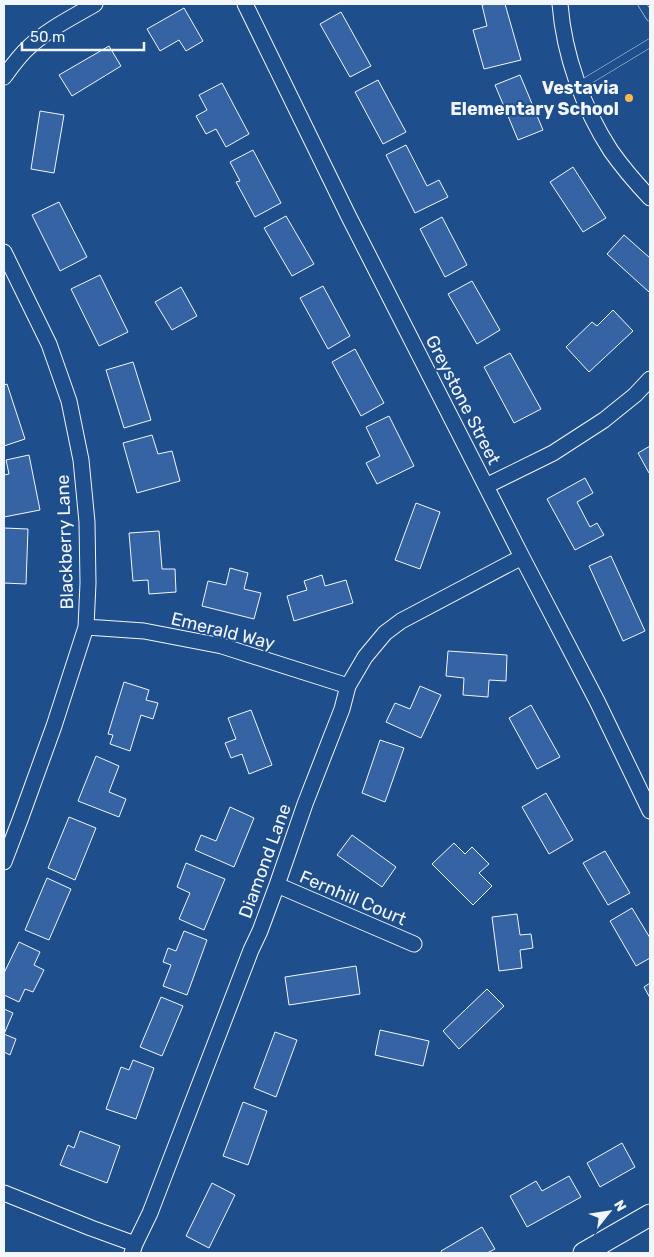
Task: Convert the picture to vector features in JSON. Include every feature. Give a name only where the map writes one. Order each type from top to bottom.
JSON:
[{"type":"main road","points":[[584,1253],[650,1215]]},
{"type":"street","points":[[4,77],[15,62],[44,34],[95,4]]},
{"type":"street","name":"Greystone Street","points":[[245,4],[349,217],[522,557],[598,701],[650,811]]},
{"type":"street","points":[[560,4],[572,67],[596,124],[611,150],[650,198]]},
{"type":"street","name":"Blackberry Lane","points":[[4,252],[49,344],[69,401],[81,460],[87,522],[88,583],[86,626],[54,726],[4,862]]},
{"type":"street","points":[[486,486],[554,453],[604,420],[635,395],[650,379]]},
{"type":"street","name":"Diamond Lane","points":[[133,1249],[150,1213],[260,931],[305,804],[342,709],[348,686],[365,657],[385,633],[401,621],[522,557]]},
{"type":"street","name":"Emerald Way","points":[[86,626],[144,631],[222,646],[348,686]]},
{"type":"street","name":"Fernhill Court","points":[[277,886],[414,944]]},
{"type":"street","points":[[4,1193],[91,1228],[133,1249]]},
{"type":"lane","points":[[642,4],[650,17]]},
{"type":"lane","points":[[579,86],[650,44]]},
{"type":"building","points":[[505,4],[521,60],[484,69],[473,30],[487,26],[482,5]]},
{"type":"building","points":[[184,8],[203,41],[186,51],[179,40],[160,51],[147,29]]},
{"type":"building","points":[[341,12],[371,66],[350,77],[320,24]]},
{"type":"building","points":[[109,46],[121,66],[72,96],[59,75]]},
{"type":"building","points":[[520,75],[543,130],[518,140],[495,85]]},
{"type":"building","points":[[378,80],[406,132],[383,144],[355,92]]},
{"type":"building","points":[[222,83],[249,134],[226,147],[216,129],[206,134],[196,116],[207,110],[199,95]]},
{"type":"building","points":[[40,111],[64,115],[54,173],[31,169]]},
{"type":"building","points":[[406,145],[427,186],[439,180],[448,197],[415,213],[386,155]]},
{"type":"building","points":[[253,150],[281,203],[255,217],[236,182],[240,181],[230,162]]},
{"type":"building","points":[[573,167],[606,218],[583,232],[550,182]]},
{"type":"building","points":[[59,202],[87,257],[60,271],[32,215]]},
{"type":"building","points":[[286,216],[314,264],[292,276],[264,228]]},
{"type":"building","points":[[442,217],[467,265],[445,277],[420,229]]},
{"type":"building","points":[[624,235],[650,258],[649,292],[607,254]]},
{"type":"building","points":[[100,275],[128,332],[99,346],[71,289]]},
{"type":"building","points":[[472,281],[500,330],[477,344],[448,294]]},
{"type":"building","points":[[323,286],[350,336],[328,349],[300,298]]},
{"type":"building","points":[[181,287],[197,316],[172,330],[155,302]]},
{"type":"building","points":[[613,310],[633,331],[589,372],[566,347],[592,322],[597,326]]},
{"type":"building","points":[[355,349],[384,403],[361,416],[332,362]]},
{"type":"building","points":[[510,353],[541,409],[514,423],[484,367]]},
{"type":"building","points":[[133,362],[151,420],[124,428],[106,370]]},
{"type":"building","points":[[7,384],[25,439],[4,446],[4,385]]},
{"type":"building","points":[[389,416],[414,466],[377,484],[366,463],[380,456],[366,427]]},
{"type":"building","points":[[152,435],[158,454],[172,451],[180,481],[137,493],[123,443]]},
{"type":"building","points":[[650,446],[650,472],[649,473],[638,453]]},
{"type":"building","points":[[29,455],[40,510],[4,517],[4,475],[9,474],[6,460]]},
{"type":"building","points":[[585,478],[593,493],[577,502],[590,527],[597,523],[604,535],[575,550],[547,499]]},
{"type":"building","points":[[416,503],[440,512],[420,569],[395,560]]},
{"type":"building","points":[[4,528],[28,529],[26,584],[4,583]]},
{"type":"building","points":[[159,531],[162,569],[175,569],[176,592],[149,594],[148,580],[133,581],[129,533]]},
{"type":"building","points":[[611,556],[645,631],[623,641],[589,566]]},
{"type":"building","points":[[230,568],[248,573],[244,589],[261,593],[254,619],[202,606],[208,581],[226,585]]},
{"type":"building","points":[[322,575],[325,586],[346,580],[353,603],[294,621],[287,596],[307,590],[304,581]]},
{"type":"building","points":[[448,651],[507,655],[506,681],[489,680],[488,697],[463,695],[464,678],[446,676]]},
{"type":"building","points":[[124,682],[149,690],[146,700],[158,703],[153,719],[141,715],[130,751],[110,744],[113,735],[108,734]]},
{"type":"building","points":[[420,686],[441,695],[421,738],[386,722],[395,703],[410,709]]},
{"type":"building","points":[[531,705],[560,757],[537,769],[509,718]]},
{"type":"building","points":[[251,710],[272,765],[249,774],[242,754],[231,758],[225,743],[236,739],[228,718]]},
{"type":"building","points":[[380,740],[404,748],[385,802],[362,793]]},
{"type":"building","points":[[96,756],[119,766],[109,792],[126,799],[119,817],[78,801]]},
{"type":"building","points":[[546,793],[573,840],[549,854],[522,807]]},
{"type":"building","points":[[230,807],[254,818],[234,867],[195,850],[201,835],[216,841]]},
{"type":"building","points":[[69,817],[96,828],[75,880],[48,868]]},
{"type":"building","points":[[352,835],[396,867],[382,887],[337,855]]},
{"type":"building","points":[[454,843],[465,854],[472,847],[489,864],[479,873],[492,886],[473,905],[432,864]]},
{"type":"building","points":[[605,851],[630,893],[608,905],[583,863]]},
{"type":"building","points":[[186,863],[225,879],[204,930],[179,919],[190,893],[177,887]]},
{"type":"building","points":[[47,878],[71,889],[49,940],[25,930]]},
{"type":"building","points":[[632,908],[650,938],[650,958],[636,966],[610,921]]},
{"type":"building","points":[[517,914],[520,935],[531,934],[533,948],[520,950],[522,968],[499,971],[492,917]]},
{"type":"building","points":[[184,931],[207,940],[187,995],[163,986],[171,965],[163,962],[168,948],[176,951]]},
{"type":"building","points":[[19,942],[40,952],[34,965],[44,970],[33,992],[25,989],[19,1002],[4,995],[4,973]]},
{"type":"building","points":[[356,966],[360,994],[289,1005],[285,977]]},
{"type":"building","points":[[650,983],[650,998],[644,987]]},
{"type":"building","points":[[487,989],[504,1006],[459,1049],[443,1031]]},
{"type":"building","points":[[161,997],[183,1006],[162,1056],[140,1047]]},
{"type":"building","points":[[4,1009],[13,1013],[4,1034]]},
{"type":"building","points":[[380,1030],[429,1041],[423,1066],[375,1055]]},
{"type":"building","points":[[275,1032],[297,1040],[276,1097],[254,1088]]},
{"type":"building","points":[[4,1034],[16,1039],[10,1055],[4,1052]]},
{"type":"building","points":[[133,1060],[154,1068],[136,1119],[106,1109],[121,1067],[129,1070]]},
{"type":"building","points":[[243,1102],[267,1111],[248,1165],[223,1156]]},
{"type":"building","points":[[80,1131],[120,1146],[107,1183],[60,1165],[68,1145],[74,1148]]},
{"type":"building","points":[[622,1143],[635,1167],[600,1187],[587,1163]]},
{"type":"building","points":[[569,1176],[581,1197],[527,1227],[510,1196],[536,1181],[542,1191]]},
{"type":"building","points":[[212,1183],[235,1195],[209,1248],[186,1236]]},
{"type":"building","points":[[482,1227],[495,1249],[487,1253],[442,1253],[441,1251]]},
{"type":"place","name":"Vestavia Elementary School","points":[[629,98]]}]
